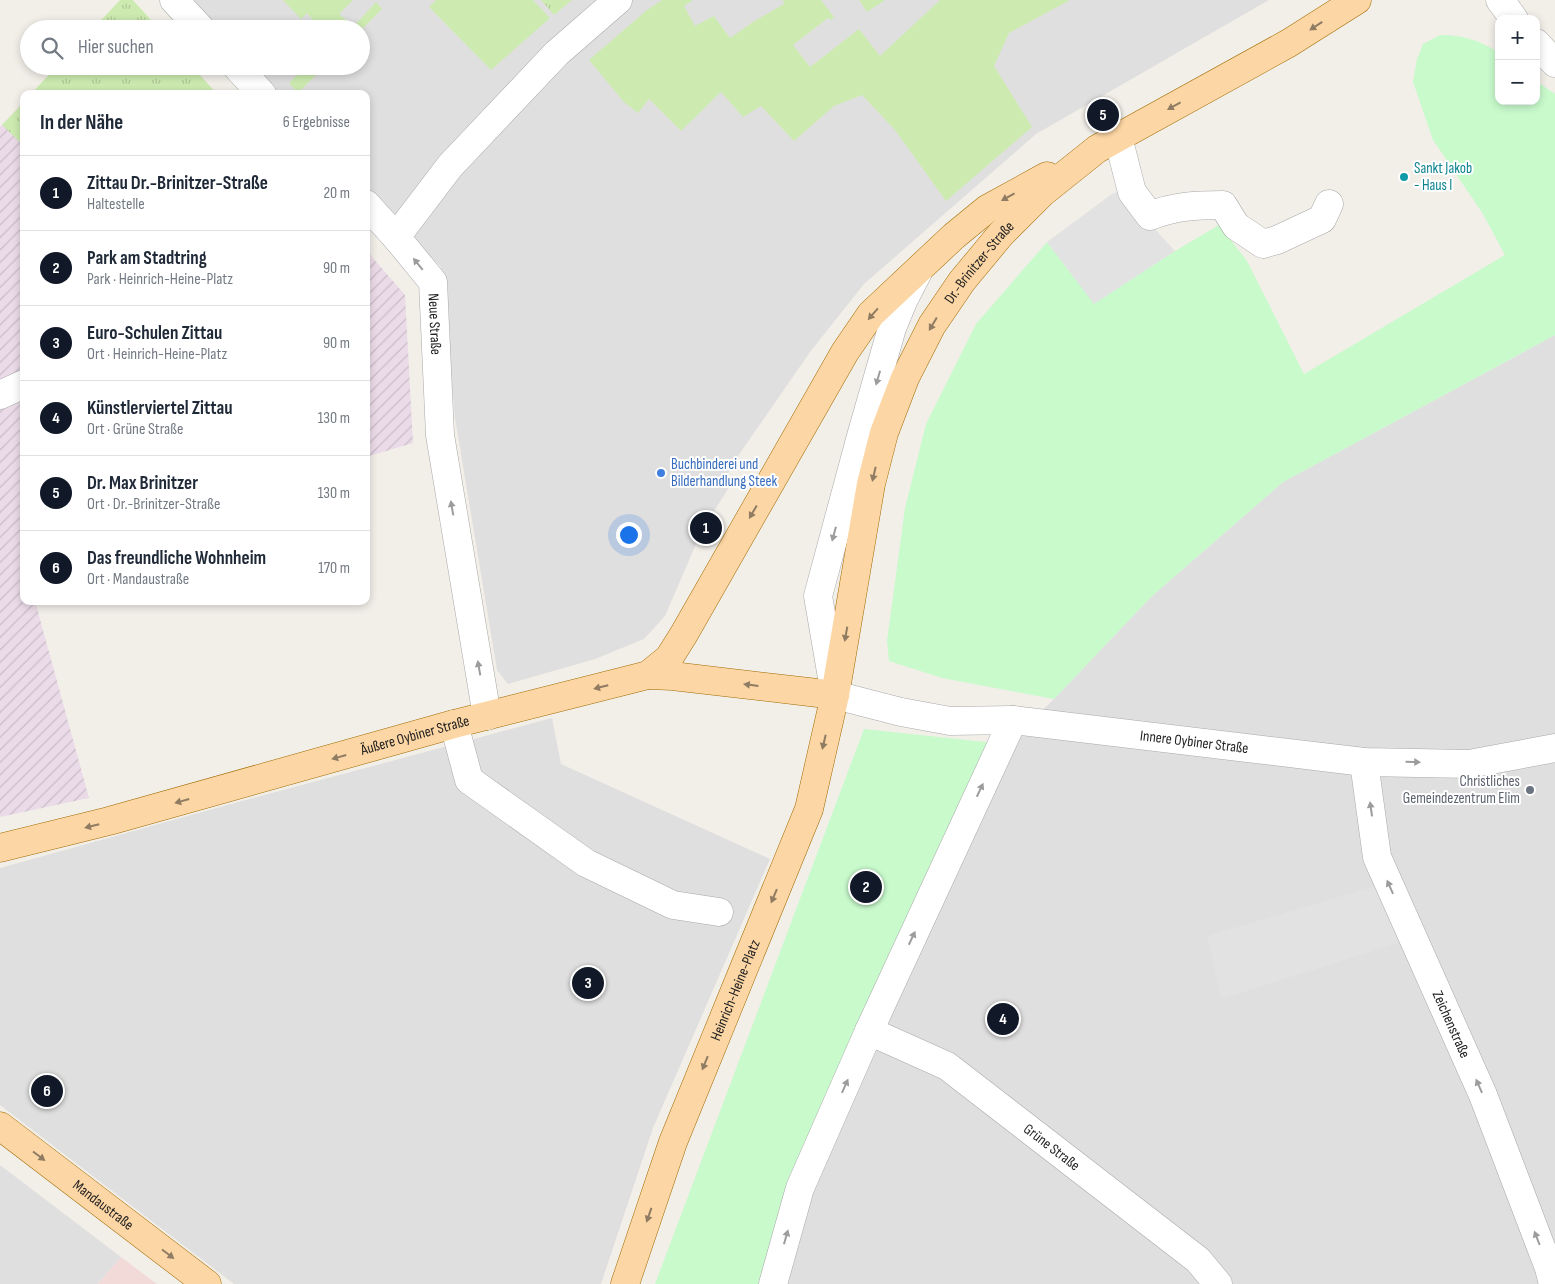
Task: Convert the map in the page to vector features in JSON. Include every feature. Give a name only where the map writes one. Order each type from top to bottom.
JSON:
[{"type":"main road","name":"Dr.-Brinitzer-Straße","points":[[835,694],[872,484],[884,433],[905,378],[932,325],[962,281],[1001,234],[1042,193],[1108,143],[1289,43],[1357,0]]},
{"type":"main road","points":[[648,675],[669,658],[684,634],[845,352],[871,314],[954,236],[987,209],[1108,143]]},
{"type":"main road","name":"Äußere Oybiner Straße","points":[[0,848],[109,822],[454,724],[648,675],[835,694]]},
{"type":"main road","name":"Heinrich-Heine-Platz","points":[[625,1284],[673,1142],[809,809],[835,694]]},
{"type":"main road","name":"Mandaustraße","points":[[0,1126],[207,1284]]},
{"type":"street","points":[[174,0],[193,20]]},
{"type":"street","points":[[396,237],[450,166],[557,52],[618,0]]},
{"type":"street","points":[[1500,0],[1511,15]]},
{"type":"street","points":[[1540,46],[1555,63]]},
{"type":"street","points":[[244,75],[258,90]]},
{"type":"street","points":[[1108,143],[1132,192],[1150,216],[1164,210],[1190,205],[1223,205],[1236,226],[1263,244],[1278,240],[1322,219],[1330,204]]},
{"type":"street","name":"Neue Straße","points":[[370,208],[433,282],[440,436],[487,716]]},
{"type":"street","points":[[835,694],[818,596],[892,328],[920,267]]},
{"type":"street","points":[[0,395],[20,386]]},
{"type":"street","name":"Innere Oybiner Straße","points":[[835,694],[902,712],[950,721],[1013,720],[1364,762],[1469,764],[1555,748]]},
{"type":"street","points":[[773,1284],[800,1188],[870,1030],[1013,720]]},
{"type":"street","points":[[454,724],[469,780],[586,863],[673,905],[720,912]]},
{"type":"street","name":"Zeichenstraße","points":[[1364,762],[1377,857],[1482,1095],[1549,1268],[1552,1284]]},
{"type":"street","name":"Grüne Straße","points":[[870,1030],[948,1066],[1198,1260],[1218,1284]]},
{"type":"shaded area","points":[[180,0],[1269,0],[1036,134],[864,284],[810,352],[736,459],[723,481],[730,486],[702,530],[665,616],[644,639],[595,659],[508,684],[497,670],[455,418],[441,267],[370,195],[370,90],[268,90],[254,75],[370,75],[370,20],[199,20]]},
{"type":"shaded area","points":[[20,106],[20,605],[36,605],[89,798],[0,817],[0,127]]},
{"type":"shaded area","points":[[1120,191],[1175,251],[1094,304],[1047,242],[1112,194]]},
{"type":"shaded area","points":[[370,255],[405,295],[413,443],[370,456]]},
{"type":"shaded area","points":[[1555,335],[1555,1284],[784,1284],[806,1191],[1025,727],[1151,597],[1283,482]]},
{"type":"shaded area","points":[[552,718],[561,764],[770,859],[653,1128],[601,1284],[234,1284],[0,1105],[0,868]]},
{"type":"shaded area","points":[[1375,886],[1401,942],[1221,999],[1207,936]]},
{"type":"shaded area","points":[[0,1165],[121,1257],[98,1284],[0,1284]]},
{"type":"shaded area","points":[[121,1257],[157,1284],[98,1284]]},
{"type":"green space","points":[[120,0],[133,0],[151,20],[101,20]]},
{"type":"green space","points":[[283,0],[353,0],[339,14],[346,20],[313,20],[307,13],[301,19]]},
{"type":"green space","points":[[436,0],[533,0],[550,18],[491,70],[429,7]]},
{"type":"green space","points":[[541,0],[572,0],[554,15]]},
{"type":"green space","points":[[662,0],[693,0],[684,6],[695,26],[714,16],[730,38],[784,4],[783,0],[821,0],[834,17],[831,20],[828,18],[793,45],[810,67],[859,29],[880,56],[940,0],[1070,0],[1009,33],[994,66],[1032,127],[946,201],[895,130],[862,95],[834,106],[794,141],[761,106],[743,117],[721,92],[681,131],[649,99],[638,113],[624,102],[589,60],[647,10]]},
{"type":"green space","points":[[859,0],[885,0],[867,12]]},
{"type":"green space","points":[[376,2],[382,9],[370,21],[360,20]]},
{"type":"green space","points":[[1440,35],[1456,36],[1471,39],[1495,51],[1495,105],[1540,105],[1540,84],[1555,94],[1555,335],[1283,482],[1151,597],[1054,699],[942,678],[889,661],[887,641],[905,508],[926,424],[976,324],[1047,242],[1094,303],[1219,225],[1247,261],[1304,374],[1505,255],[1483,214],[1433,140],[1413,82],[1417,59],[1423,44]]},
{"type":"green space","points":[[49,75],[200,75],[213,90],[35,90]]},
{"type":"green space","points":[[297,75],[316,75],[301,90],[295,90],[289,83]]},
{"type":"green space","points":[[20,106],[20,142],[2,125]]},
{"type":"green space","points":[[864,729],[995,743],[760,1284],[655,1284]]},
{"type":"place","name":"Dr. Max Brinitzer","points":[[1103,115]]},
{"type":"place","name":"Sankt Jakob - Haus I","points":[[1404,177]]},
{"type":"place","name":"Buchbinderei und Bilderhandlung Steek","points":[[661,473]]},
{"type":"place","name":"Zittau Dr.-Brinitzer-Straße","points":[[706,528]]},
{"type":"place","name":"Christliches Gemeindezentrum Elim","points":[[1530,790]]},
{"type":"place","name":"Park am Stadtring","points":[[866,887]]},
{"type":"place","name":"Euro-Schulen Zittau","points":[[588,983]]},
{"type":"place","name":"Künstlerviertel Zittau","points":[[1003,1019]]},
{"type":"place","name":"Das freundliche Wohnheim","points":[[47,1091]]}]
